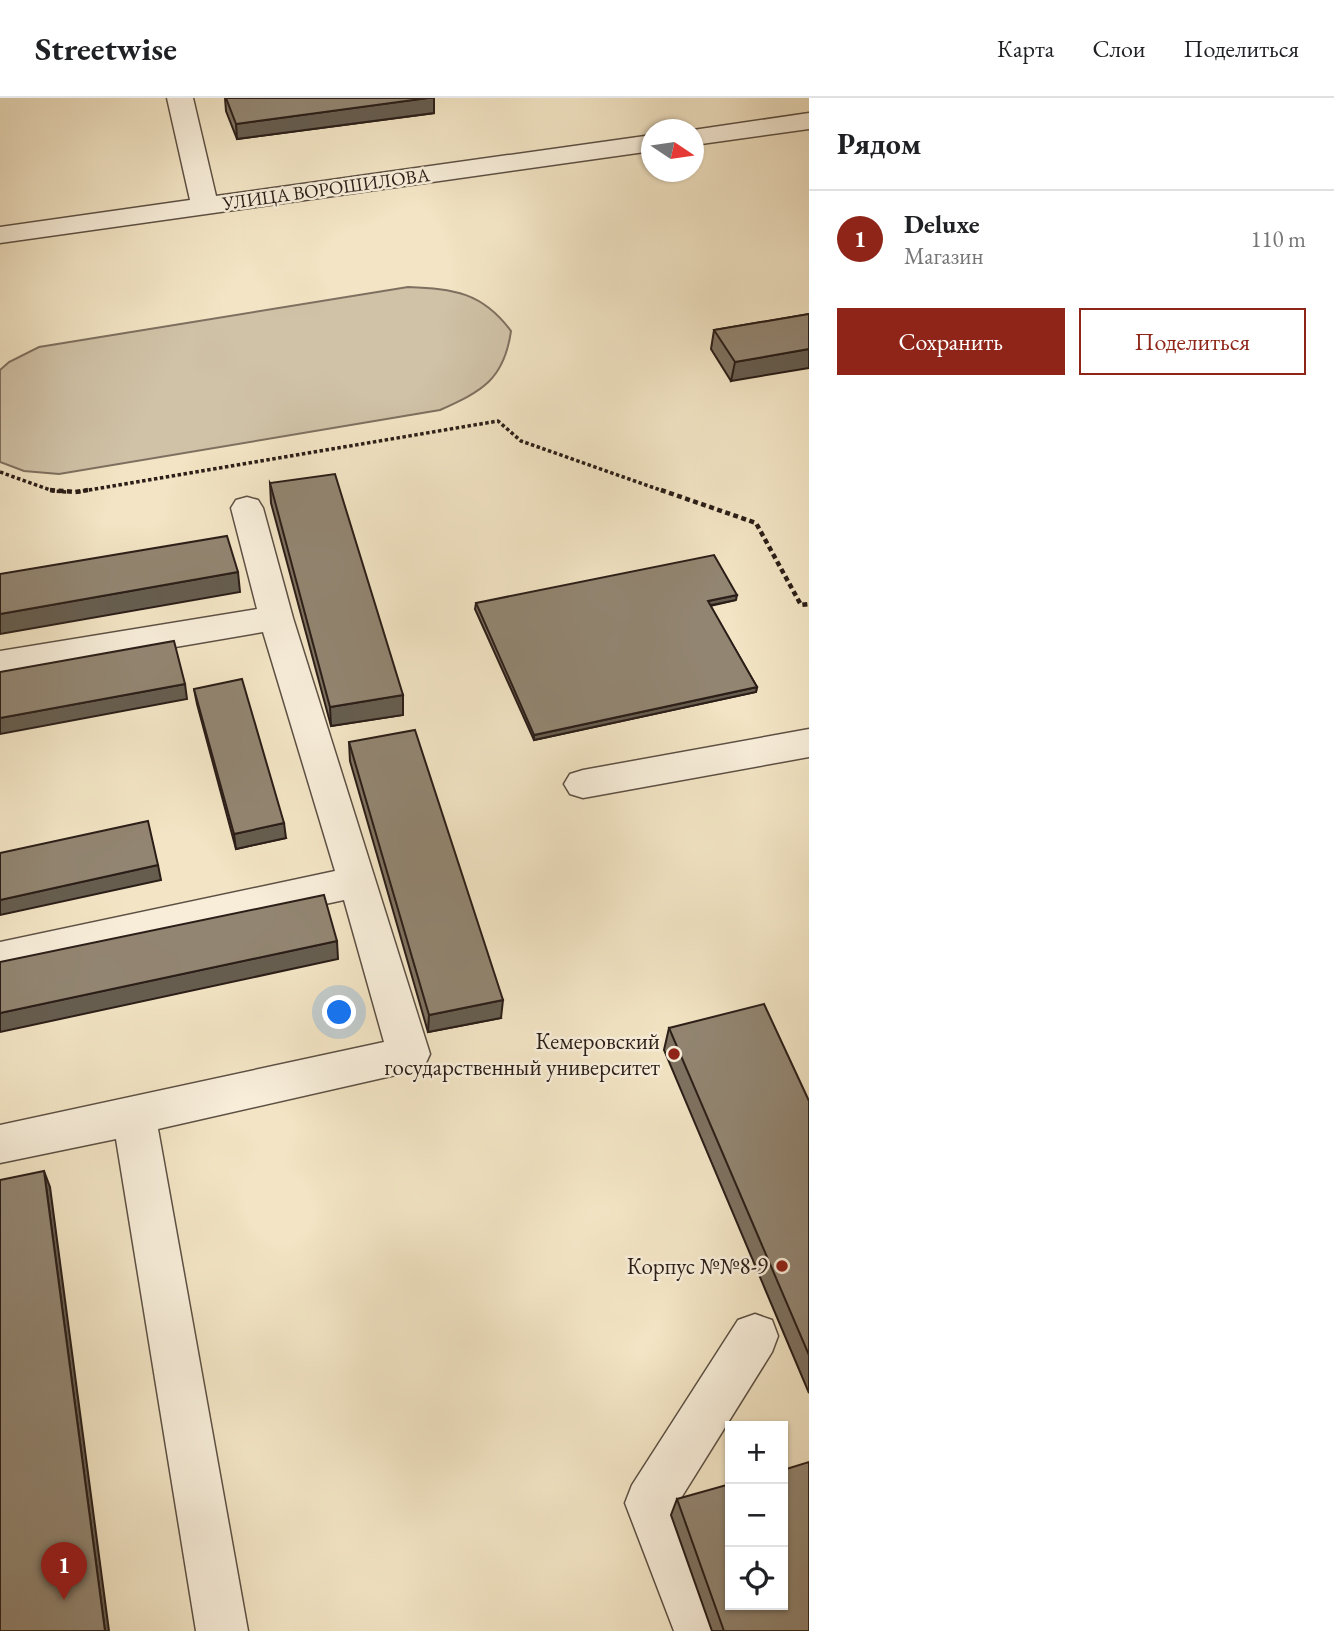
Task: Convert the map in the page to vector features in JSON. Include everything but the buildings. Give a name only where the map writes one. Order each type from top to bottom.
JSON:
[{"type":"street","points":[[180,98],[205,206]]},
{"type":"street","points":[[704,136],[809,121]]},
{"type":"street","name":"УЛИЦА ВОРОШИЛОВА","points":[[0,235],[641,145]]},
{"type":"street","points":[[0,1144],[409,1054],[276,618],[247,508]]},
{"type":"street","points":[[0,664],[276,618]]},
{"type":"street","points":[[583,784],[809,743]]},
{"type":"street","points":[[0,958],[358,882]]},
{"type":"street","points":[[134,1116],[222,1631]]},
{"type":"street","points":[[700,1631],[650,1503],[755,1336]]},
{"type":"path","points":[[0,472],[53,491],[75,492],[498,421],[521,441],[756,523],[801,605],[809,604]]},
{"type":"shaded area","points":[[408,287],[439,289],[478,300],[511,331],[503,361],[489,382],[468,397],[440,410],[59,474],[24,471],[0,462],[0,370],[9,362],[39,347]]},
{"type":"place","name":"Кемеровский государственный университет","points":[[674,1054]]},
{"type":"place","name":"Корпус №№8-9","points":[[782,1266]]},
{"type":"place","name":"Deluxe","points":[[64,1600]]}]
